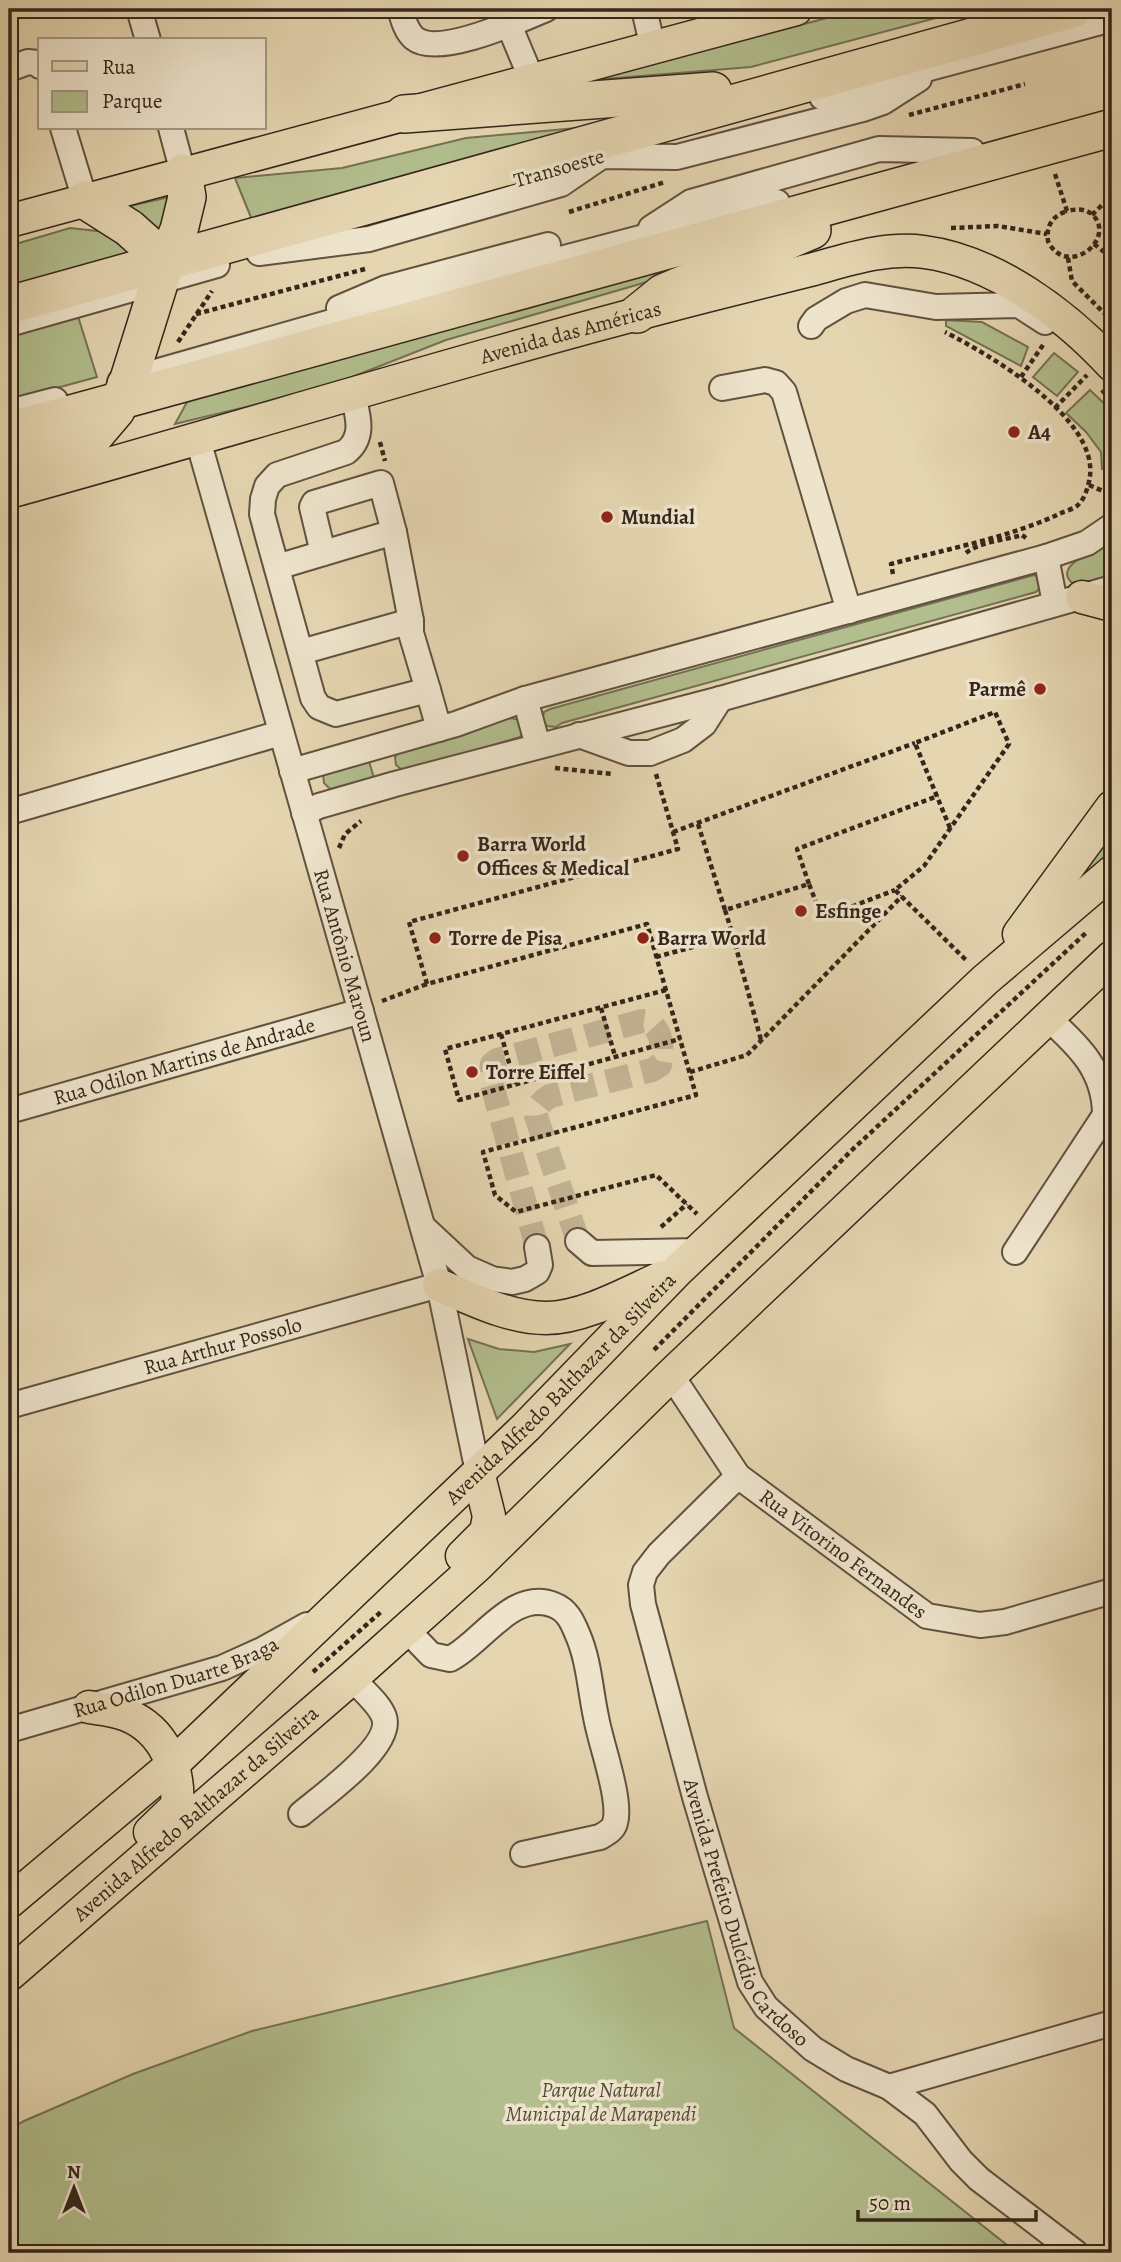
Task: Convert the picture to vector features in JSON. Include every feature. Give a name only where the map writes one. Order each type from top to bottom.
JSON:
[{"type":"highway","points":[[9,305],[162,272],[794,85],[1073,9]]},
{"type":"highway","points":[[404,114],[794,85]]},
{"type":"highway","points":[[9,431],[125,390],[1112,128]]},
{"type":"highway","points":[[9,466],[88,443],[105,424],[125,390],[162,272],[179,230],[187,197],[183,173]]},
{"type":"highway","points":[[637,314],[663,293],[869,206],[893,188]]},
{"type":"highway","points":[[85,200],[129,228],[162,272]]},
{"type":"main road","points":[[9,221],[796,9]]},
{"type":"main road","name":"Avenida das Américas","points":[[9,492],[637,314],[855,258],[903,250],[926,252],[971,266],[1033,297],[1077,328],[1104,369]]},
{"type":"main road","points":[[1069,600],[1112,605]]},
{"type":"main road","points":[[985,979],[1112,807]]},
{"type":"main road","name":"Avenida Alfredo Balthazar da Silveira","points":[[9,1902],[173,1764],[526,1427],[698,1252],[985,979],[1112,872]]},
{"type":"main road","name":"Avenida Alfredo Balthazar da Silveira","points":[[20,1965],[320,1706],[477,1566],[671,1375],[1112,957]]},
{"type":"main road","points":[[439,1285],[509,1313],[546,1318],[575,1314],[698,1252]]},
{"type":"main road","points":[[320,1706],[330,1686],[486,1532],[489,1517],[478,1472]]},
{"type":"main road","points":[[20,1965],[38,1939],[177,1806],[177,1779],[163,1745],[138,1720],[113,1710],[89,1707]]},
{"type":"street","points":[[139,9],[147,38]]},
{"type":"street","points":[[400,9],[405,26],[415,39],[430,44],[447,43],[509,25],[545,9]]},
{"type":"street","points":[[644,9],[653,48]]},
{"type":"street","name":"Transoeste","points":[[9,324],[162,272],[217,265],[602,156],[1112,19]]},
{"type":"street","points":[[509,25],[531,80]]},
{"type":"street","points":[[9,69],[28,62],[38,63]]},
{"type":"street","points":[[9,412],[125,390],[174,366],[281,335],[370,293],[398,284],[576,238],[636,238],[972,151],[1112,111]]},
{"type":"street","points":[[64,130],[85,200]]},
{"type":"street","points":[[172,130],[183,173]]},
{"type":"street","points":[[811,326],[816,319],[846,301],[865,295],[936,307],[1019,305],[1104,369]]},
{"type":"street","points":[[722,388],[765,380],[776,383],[784,392],[849,611]]},
{"type":"street","points":[[353,395],[359,424],[358,438],[354,446],[346,452],[277,475],[267,486],[262,514],[313,698],[319,707],[336,714],[428,690]]},
{"type":"street","name":"Rua Antônio Maroun","points":[[198,440],[439,1285],[478,1472]]},
{"type":"street","points":[[323,553],[312,507],[314,503],[381,483],[394,532],[411,633],[439,729]]},
{"type":"street","points":[[292,771],[439,729],[525,699],[849,611],[1039,549],[1087,543],[1109,515]]},
{"type":"street","points":[[277,567],[394,532]]},
{"type":"street","points":[[1039,549],[1069,600]]},
{"type":"street","points":[[304,813],[319,806],[395,784],[543,757],[579,735],[720,699],[1112,588]]},
{"type":"street","points":[[301,652],[411,621]]},
{"type":"street","points":[[525,699],[543,757]]},
{"type":"street","points":[[579,735],[629,753],[650,753],[683,740],[704,724],[720,699]]},
{"type":"street","points":[[9,812],[281,733]]},
{"type":"street","points":[[391,742],[382,762],[385,773],[395,784]]},
{"type":"street","name":"Rua Odilon Martins de Andrade","points":[[9,1111],[361,1012]]},
{"type":"street","points":[[1015,1252],[1105,1115],[1109,1103],[1079,1046],[1049,1019]]},
{"type":"street","points":[[422,1226],[467,1268],[492,1279],[512,1282],[537,1272],[540,1265],[537,1247]]},
{"type":"street","points":[[578,1241],[592,1253],[698,1252]]},
{"type":"street","name":"Rua Arthur Possolo","points":[[9,1406],[439,1285]]},
{"type":"street","name":"Rua Vitorino Fernandes","points":[[671,1375],[738,1476],[927,1615],[980,1625],[1005,1622],[1112,1591]]},
{"type":"street","name":"Avenida Prefeito Dulcídio Cardoso","points":[[738,1476],[659,1554],[645,1572],[641,1585],[643,1604],[695,1797],[750,1982],[766,2007],[813,2049],[846,2069],[889,2087],[925,2114],[961,2161],[979,2179],[1076,2253]]},
{"type":"street","points":[[405,1629],[431,1655],[450,1659],[460,1654],[508,1614],[536,1601],[565,1610],[572,1621],[589,1672],[595,1717],[615,1799],[615,1824],[600,1837],[523,1854]]},
{"type":"street","name":"Rua Odilon Duarte Braga","points":[[9,1730],[222,1668],[262,1650],[335,1610]]},
{"type":"street","points":[[301,1814],[374,1750],[384,1733],[384,1717],[352,1678]]},
{"type":"street","points":[[889,2087],[1112,2024]]},
{"type":"path","points":[[905,116],[1025,84]]},
{"type":"path","points":[[1055,174],[1067,211]]},
{"type":"path","points":[[569,212],[667,182]]},
{"type":"path","points":[[1092,215],[1112,195]]},
{"type":"path","points":[[1077,209],[1092,215],[1099,229],[1098,240],[1082,254],[1068,258],[1055,253],[1047,234],[1051,222],[1060,213],[1077,209]]},
{"type":"path","points":[[945,228],[998,226],[1047,234]]},
{"type":"path","points":[[1094,244],[1112,258]]},
{"type":"path","points":[[1068,258],[1072,281],[1112,321]]},
{"type":"path","points":[[174,366],[170,354],[220,280],[217,265]]},
{"type":"path","points":[[195,314],[365,269]]},
{"type":"path","points":[[944,331],[995,359],[1021,377],[1055,408],[1072,424],[1086,448],[1091,467],[1089,485],[1079,505],[971,548],[963,555]]},
{"type":"path","points":[[1021,377],[1047,339]]},
{"type":"path","points":[[1055,408],[1104,369]]},
{"type":"path","points":[[1089,485],[1112,495],[1109,515]]},
{"type":"path","points":[[891,564],[1022,535],[1039,549]]},
{"type":"path","points":[[673,832],[995,712],[1009,744],[924,866],[895,890],[822,918],[797,849],[938,796]]},
{"type":"path","points":[[915,743],[950,828]]},
{"type":"path","points":[[427,984],[409,922],[678,849],[650,753]]},
{"type":"path","points":[[543,757],[622,773]]},
{"type":"path","points":[[338,855],[345,834],[359,821],[372,817]]},
{"type":"path","points":[[698,824],[733,936],[761,1040]]},
{"type":"path","points":[[725,911],[809,884]]},
{"type":"path","points":[[895,890],[985,979]]},
{"type":"path","points":[[690,1072],[747,1055],[902,896]]},
{"type":"path","points":[[361,1012],[393,995],[427,984],[647,923],[696,1095],[483,1152],[495,1195],[516,1212],[656,1175],[687,1204],[698,1252]]},
{"type":"path","points":[[656,957],[733,936]]},
{"type":"path","points":[[666,990],[445,1049],[459,1100],[680,1039]]},
{"type":"path","points":[[601,1007],[615,1056]]},
{"type":"path","points":[[501,1034],[515,1084]]},
{"type":"path","points":[[633,1252],[687,1204]]},
{"type":"green space","points":[[861,9],[970,9],[751,67],[592,80]]},
{"type":"green space","points":[[620,124],[252,220],[235,178],[342,168],[466,138]]},
{"type":"green space","points":[[178,195],[159,244],[130,206]]},
{"type":"green space","points":[[70,228],[115,233],[131,254],[9,289],[9,246]]},
{"type":"green space","points":[[722,252],[678,273],[446,340],[324,388],[175,424],[193,391]]},
{"type":"green space","points":[[76,310],[97,377],[9,401],[9,329]]},
{"type":"green space","points":[[946,320],[982,322],[1028,347],[1021,366],[946,326]]},
{"type":"green space","points":[[1054,353],[1078,372],[1057,396],[1033,377]]},
{"type":"green space","points":[[1090,390],[1110,409],[1112,415],[1112,469],[1102,469],[1101,452],[1086,432],[1066,413]]},
{"type":"green space","points":[[1112,542],[1112,579],[1072,583],[1067,576],[1072,564]]},
{"type":"green space","points":[[1034,575],[1038,577],[1041,587],[1036,592],[562,723],[556,727],[547,726],[542,720],[544,712],[550,709]]},
{"type":"green space","points":[[511,718],[520,720],[520,737],[408,770],[396,765],[395,757],[400,750]]},
{"type":"green space","points":[[368,758],[374,778],[330,789],[324,783],[323,774]]},
{"type":"green space","points":[[1108,839],[1112,853],[1091,873],[1086,868]]},
{"type":"green space","points":[[468,1339],[499,1349],[534,1352],[570,1344],[497,1419]]},
{"type":"green space","name":"Parque Natural Municipal de Marapendi","points":[[707,1921],[734,2028],[1017,2253],[9,2253],[9,2130],[24,2121],[133,2074],[252,2031]]},
{"type":"tunnel","points":[[537,1247],[490,1078],[492,1064],[497,1060],[642,1021],[649,1023],[658,1031],[660,1038],[660,1065],[652,1070],[550,1096],[537,1110],[536,1116],[578,1241]]},
{"type":"place","name":"A4","points":[[1014,432]]},
{"type":"place","name":"Mundial","points":[[607,517]]},
{"type":"place","name":"Parmê","points":[[1040,689]]},
{"type":"place","name":"Barra World Offices & Medical","points":[[463,856]]},
{"type":"place","name":"Esfinge","points":[[801,911]]},
{"type":"place","name":"Torre de Pisa","points":[[435,938]]},
{"type":"place","name":"Barra World","points":[[643,938]]},
{"type":"place","name":"Torre Eiffel","points":[[472,1072]]}]
